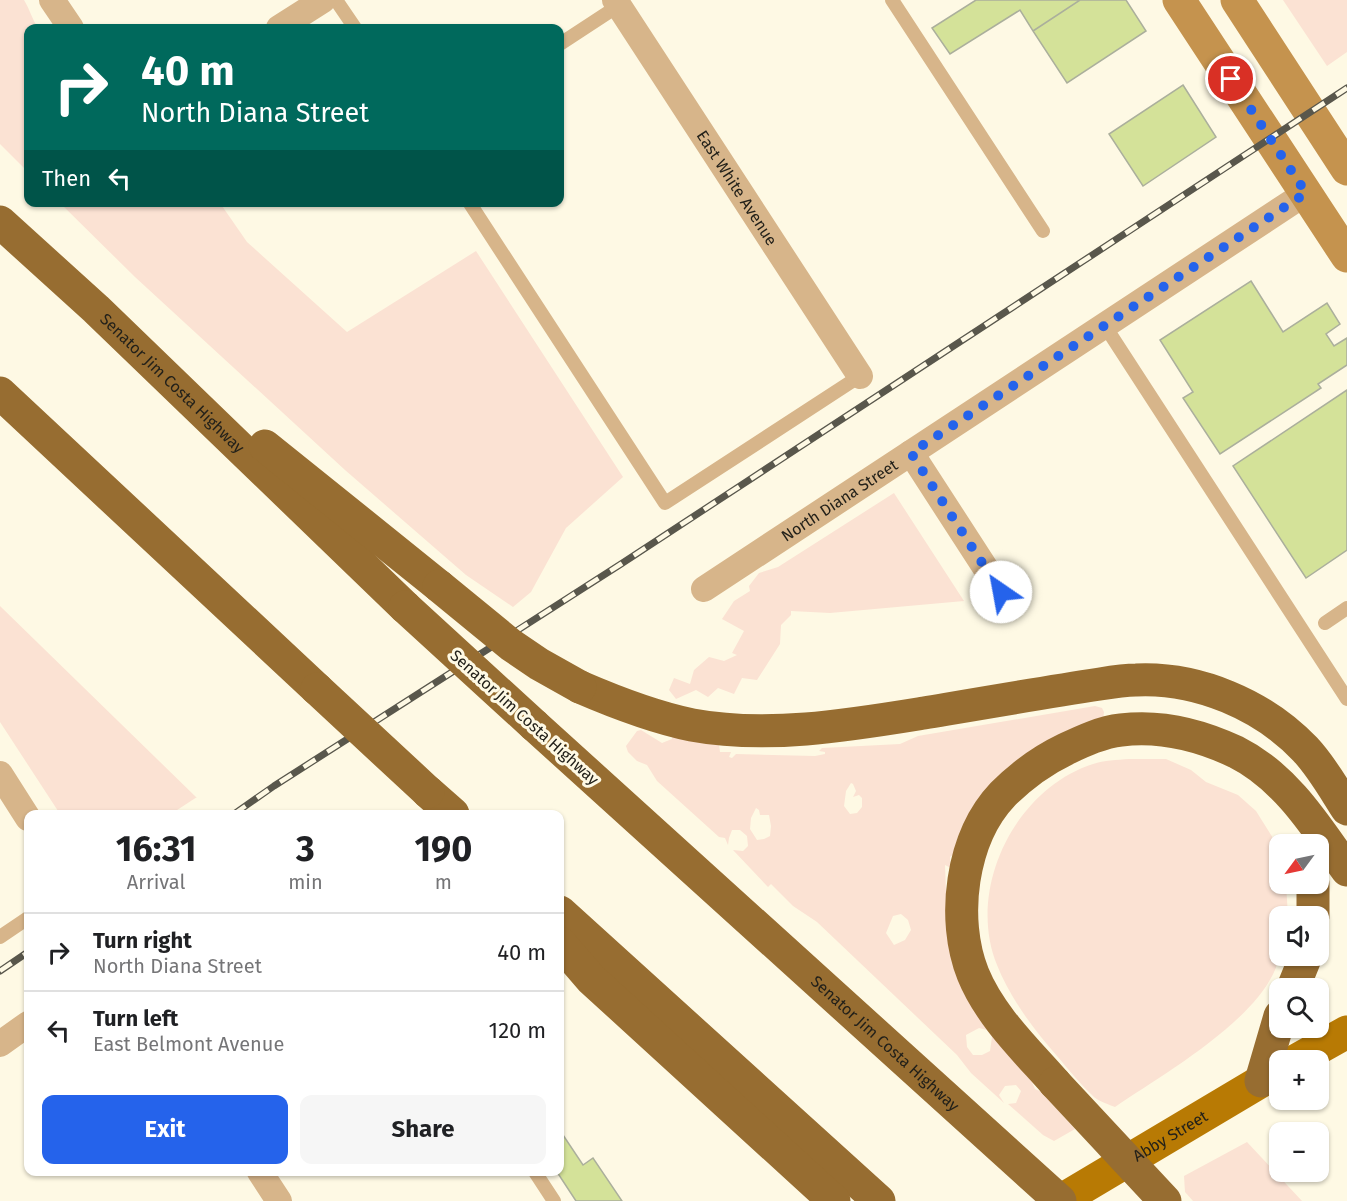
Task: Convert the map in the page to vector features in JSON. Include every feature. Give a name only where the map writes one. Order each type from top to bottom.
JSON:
[{"type":"highway","name":"Senator Jim Costa Highway","points":[[0,222],[96,309],[405,607],[1060,1201]]},
{"type":"highway","points":[[96,309],[512,645],[539,664],[580,687],[623,706],[694,725],[738,730],[808,728],[851,724],[1100,684],[1137,680],[1173,682],[1236,700],[1261,714],[1305,749],[1326,775],[1347,809]]},
{"type":"highway","points":[[0,393],[438,803]]},
{"type":"highway","points":[[1165,1201],[1055,1083],[991,1006],[973,975],[965,945],[962,909],[964,877],[972,848],[985,821],[1002,795],[1027,773],[1054,755],[1084,740],[1119,730],[1151,729],[1181,732],[1238,753],[1283,787],[1304,808],[1347,870]]},
{"type":"highway","points":[[1257,766],[1282,796],[1300,834]]},
{"type":"highway","points":[[564,916],[830,1184]]},
{"type":"highway","points":[[564,948],[591,980],[830,1184],[879,1201]]},
{"type":"main road","points":[[1179,0],[1347,256]]},
{"type":"main road","points":[[1237,0],[1347,168]]},
{"type":"main road","points":[[1306,193],[1317,187],[1327,189],[1347,214]]},
{"type":"main road","points":[[1315,1050],[1347,1032]]},
{"type":"main road","name":"Abby Street","points":[[1060,1201],[1269,1077]]},
{"type":"street","points":[[52,0],[67,24]]},
{"type":"street","points":[[285,24],[323,0]]},
{"type":"street","name":"East White Avenue","points":[[616,3],[860,376]]},
{"type":"street","points":[[1347,142],[1347,168]]},
{"type":"street","name":"North Diana Street","points":[[704,589],[1306,193]]},
{"type":"street","points":[[911,453],[1001,592]]},
{"type":"street","points":[[0,774],[24,812]]},
{"type":"street","points":[[0,1044],[24,1027]]},
{"type":"street","points":[[263,1176],[279,1201]]},
{"type":"lane","points":[[336,0],[352,24]]},
{"type":"lane","points":[[892,0],[1043,231]]},
{"type":"lane","points":[[564,41],[616,3]]},
{"type":"lane","points":[[472,207],[665,503],[860,376]]},
{"type":"lane","points":[[1105,326],[1347,699]]},
{"type":"lane","points":[[1325,622],[1347,608]]},
{"type":"lane","points":[[0,937],[24,921]]},
{"type":"lane","points":[[538,1176],[554,1201]]},
{"type":"shaded area","points":[[0,0],[24,0],[36,24],[24,24],[24,168],[0,144]]},
{"type":"shaded area","points":[[1283,0],[1347,0],[1347,52],[1327,66]]},
{"type":"shaded area","points":[[64,207],[223,207],[247,242],[347,332],[476,251],[623,477],[566,528],[531,592],[513,607],[466,575],[345,470],[135,277]]},
{"type":"shaded area","points":[[894,493],[964,601],[830,613],[791,611],[791,615],[781,625],[780,644],[757,680],[742,678],[734,694],[718,688],[708,697],[696,690],[676,699],[669,690],[674,678],[690,684],[694,670],[709,657],[724,661],[737,655],[732,653],[744,631],[722,619],[734,601],[750,591],[749,586],[759,573],[778,567]]},
{"type":"shaded area","points":[[0,606],[197,797],[177,810],[57,810],[0,722]]},
{"type":"shaded area","points":[[1095,706],[1102,708],[1104,712],[1103,720],[978,804],[958,836],[954,854],[950,857],[951,868],[945,865],[946,892],[949,894],[1035,1089],[1042,1092],[1075,1129],[1054,1141],[1043,1135],[1008,1104],[1016,1103],[1021,1091],[1016,1085],[1005,1086],[999,1095],[1004,1103],[971,1073],[957,1055],[817,922],[793,906],[771,884],[768,887],[733,850],[743,851],[748,846],[747,836],[740,830],[732,830],[728,845],[725,838],[719,837],[657,781],[647,765],[637,761],[628,752],[626,746],[637,731],[641,730],[662,743],[672,739],[673,733],[719,745],[720,752],[731,752],[729,757],[732,758],[736,754],[815,756],[825,754],[819,751],[822,748],[900,744],[918,736]],"holes":[[[851,783],[856,791],[853,797],[859,795],[862,798],[862,807],[857,813],[850,814],[844,806],[846,791]],[[756,808],[760,815],[769,815],[770,836],[757,840],[750,829],[751,818]],[[901,914],[908,920],[911,930],[905,940],[894,945],[886,933],[893,916]],[[979,1028],[987,1030],[992,1037],[990,1051],[982,1055],[973,1055],[967,1047],[966,1035]]]},
{"type":"shaded area","points":[[1166,759],[1191,770],[1206,782],[1238,795],[1256,811],[1270,834],[1269,894],[1287,894],[1287,906],[1269,906],[1269,966],[1276,966],[1269,981],[1254,1002],[1210,1042],[1115,1107],[1096,1099],[1084,1088],[1023,1013],[997,965],[989,936],[988,905],[993,875],[1004,845],[1020,819],[1041,795],[1065,777],[1093,764],[1106,761]]},
{"type":"shaded area","points":[[1247,1142],[1269,1166],[1269,1182],[1284,1182],[1302,1201],[1193,1201],[1185,1192],[1184,1176]]},
{"type":"building","points":[[976,0],[1080,0],[1033,31],[1020,10],[950,54],[932,28]]},
{"type":"building","points":[[1080,0],[1126,0],[1146,31],[1067,83],[1033,31]]},
{"type":"building","points":[[1183,85],[1216,137],[1143,186],[1109,134]]},
{"type":"building","points":[[1251,281],[1283,332],[1327,303],[1340,324],[1326,334],[1334,346],[1347,338],[1347,365],[1318,384],[1321,388],[1220,454],[1183,398],[1193,392],[1160,340]]},
{"type":"building","points":[[1347,390],[1347,550],[1306,578],[1233,466]]},
{"type":"building","points":[[564,1136],[583,1165],[593,1158],[622,1201],[576,1201],[560,1176],[564,1176]]},
{"type":"railway","points":[[240,810],[621,564],[1347,88]]},
{"type":"railway","points":[[0,971],[24,955]]},
{"type":"route","points":[[1001,592],[911,453],[1306,193],[1231,79]]}]
